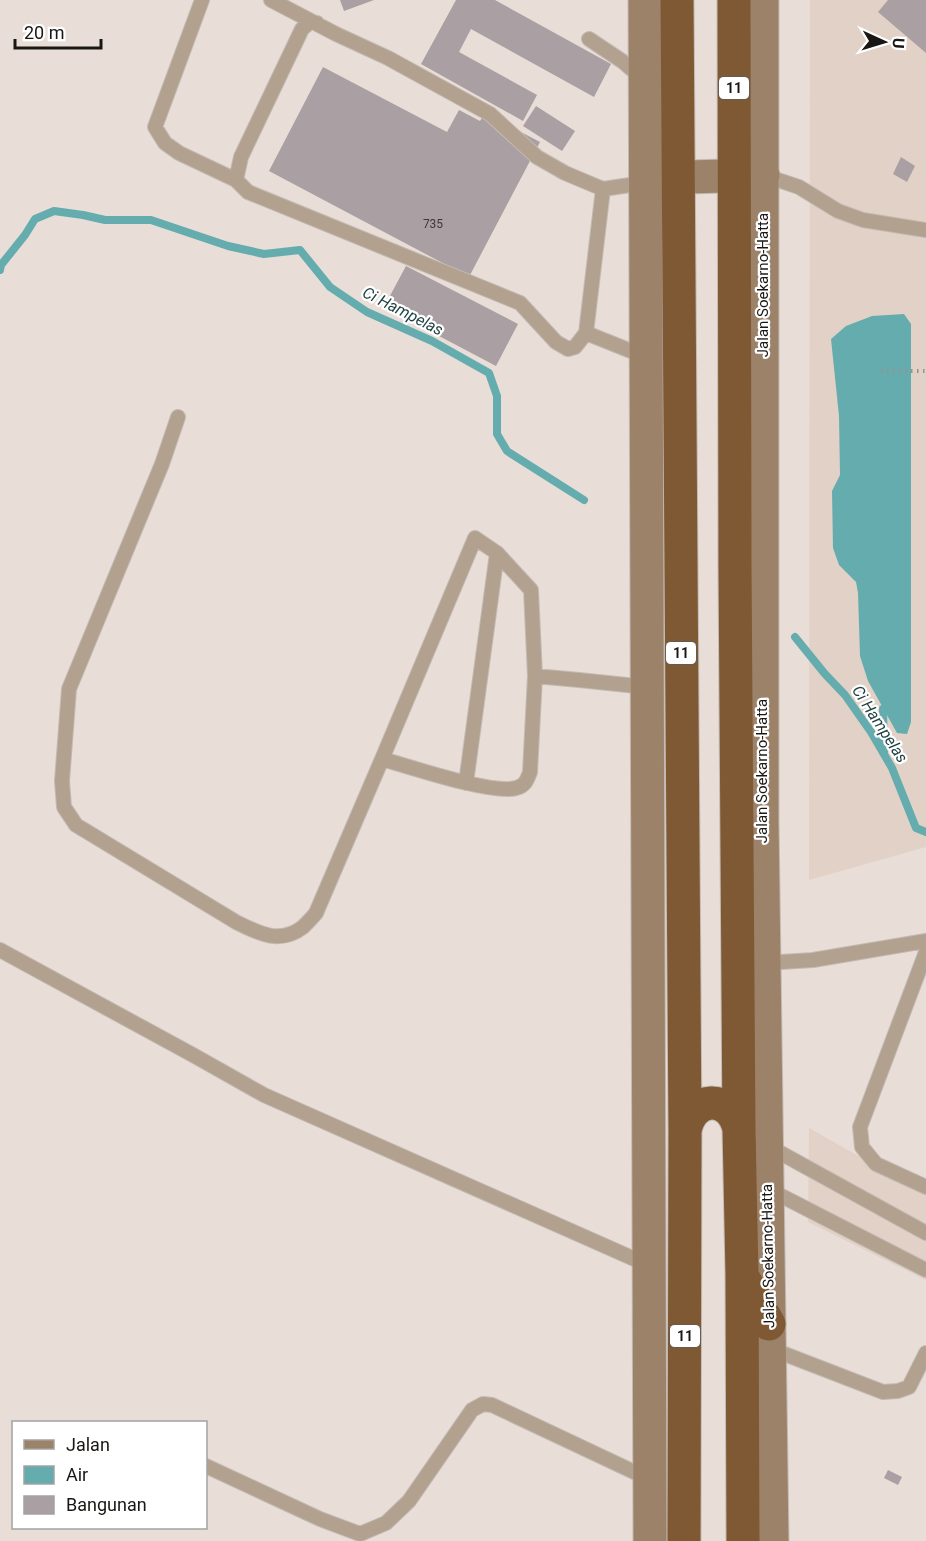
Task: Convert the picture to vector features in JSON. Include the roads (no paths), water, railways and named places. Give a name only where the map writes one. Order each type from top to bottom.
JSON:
[{"type":"highway","name":"11","points":[[677,0],[661,79],[677,176],[685,1131],[684,1541]]},
{"type":"highway","name":"Jalan Soekarno-Hatta","points":[[734,0],[749,176],[753,1137],[742,1274],[743,1541]]},
{"type":"highway","points":[[685,1131],[687,1120],[693,1111],[702,1105],[712,1103],[722,1104],[731,1110],[753,1137]]},
{"type":"highway","points":[[742,1274],[769,1336]]},
{"type":"main road","points":[[645,0],[661,79],[645,178],[650,1541]]},
{"type":"main road","name":"Jalan Soekarno-Hatta","points":[[762,0],[749,176],[765,963],[753,1137],[767,1189],[772,1541]]},
{"type":"main road","points":[[645,178],[749,176]]},
{"type":"lane","points":[[202,0],[155,127],[165,143],[179,153],[236,180],[248,192],[265,200],[520,303],[556,342],[568,349],[575,346],[586,333],[603,189]]},
{"type":"lane","points":[[271,0],[388,58],[490,114],[537,157],[565,173],[603,189],[630,185],[645,178]]},
{"type":"lane","points":[[236,180],[242,157],[302,28],[310,22],[317,23]]},
{"type":"lane","points":[[589,39],[622,61],[661,79]]},
{"type":"lane","points":[[749,176],[799,187],[838,211],[863,220],[926,230]]},
{"type":"lane","points":[[586,333],[646,357]]},
{"type":"lane","points":[[178,417],[162,464],[69,689],[62,781],[64,807],[76,825],[236,922],[273,937],[292,933],[302,928],[316,913],[475,538],[497,553],[531,590],[535,676],[530,772],[526,782],[515,789],[501,789],[466,783],[382,759]]},
{"type":"lane","points":[[466,783],[497,553]]},
{"type":"lane","points":[[535,676],[646,687]]},
{"type":"lane","points":[[765,963],[813,960],[926,941]]},
{"type":"lane","points":[[0,950],[264,1095],[648,1265]]},
{"type":"lane","points":[[926,952],[860,1126],[862,1147],[876,1164],[926,1187]]},
{"type":"lane","points":[[753,1137],[926,1233]]},
{"type":"lane","points":[[767,1189],[926,1270]]},
{"type":"lane","points":[[769,1336],[883,1392],[898,1391],[909,1387],[926,1353]]},
{"type":"lane","points":[[207,1466],[320,1519],[360,1534],[386,1523],[409,1502],[472,1410],[483,1404],[492,1405],[649,1479]]},
{"type":"water","points":[[904,314],[911,324],[911,722],[907,734],[897,733],[868,681],[860,656],[858,593],[856,582],[839,565],[833,548],[832,491],[840,475],[839,416],[831,339],[846,326],[872,316]]},
{"type":"waterway","name":"Ci Hampelas","points":[[0,270],[1,265],[35,219],[54,211],[105,220],[151,220],[228,246],[264,254],[300,250],[330,287],[367,312],[432,341],[489,373],[497,396],[497,434],[507,451],[584,500]]},
{"type":"waterway","name":"Ci Hampelas","points":[[795,637],[845,695],[871,732],[892,768],[916,828],[926,832]]},
{"type":"waterway","points":[[883,709],[884,753]]}]
